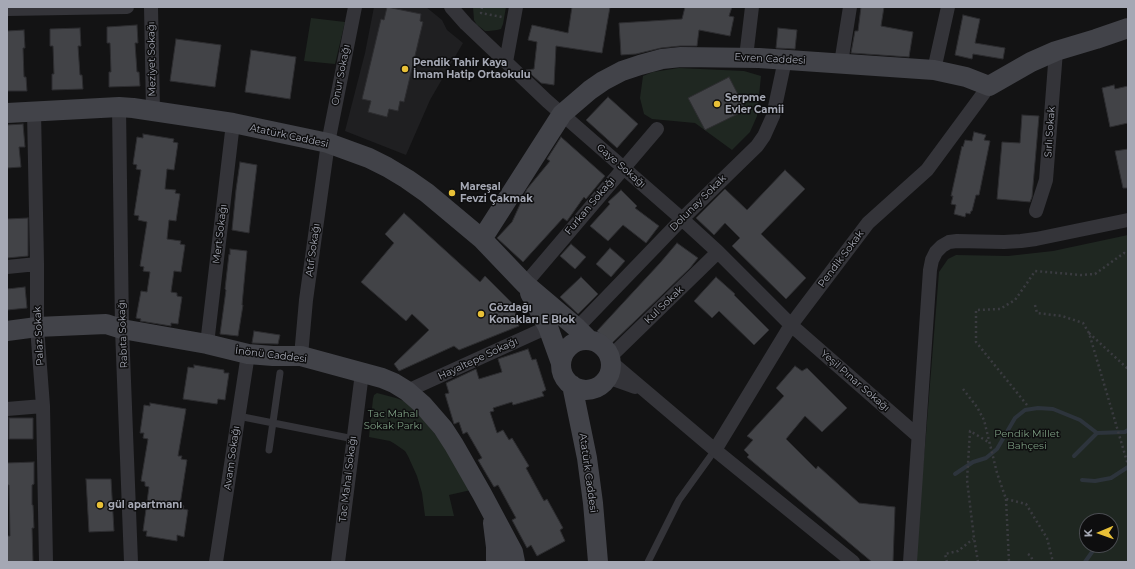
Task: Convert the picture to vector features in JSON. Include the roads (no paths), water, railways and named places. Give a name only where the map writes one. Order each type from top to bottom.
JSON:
[{"type":"street","points":[[7,9],[126,7]]},
{"type":"street","name":"Meziyet Sokağı","points":[[151,7],[153,111]]},
{"type":"street","name":"Onur Sokağı","points":[[328,143],[355,7]]},
{"type":"street","name":"Gaye Sokağı","points":[[451,7],[466,24],[562,114],[718,252],[791,325]]},
{"type":"street","points":[[466,7],[466,24]]},
{"type":"street","points":[[506,62],[516,7]]},
{"type":"street","points":[[746,57],[752,7]]},
{"type":"street","points":[[841,64],[850,7]]},
{"type":"street","points":[[934,70],[948,7]]},
{"type":"street","points":[[988,86],[1031,62],[1056,51],[1128,28]]},
{"type":"street","name":"Sırlı Sokak","points":[[1036,211],[1046,180],[1056,51]]},
{"type":"street","name":"Evren Caddesi","points":[[482,238],[562,114],[603,81],[640,65],[681,57],[746,57],[934,70],[966,77],[988,86]]},
{"type":"street","name":"Dolunay Sokak","points":[[583,334],[682,219],[756,146],[764,136],[773,116],[785,60]]},
{"type":"street","name":"Pendik Sokak","points":[[715,450],[791,325],[868,223],[926,170],[988,86]]},
{"type":"street","name":"Atatürk Caddesi","points":[[7,113],[119,107],[133,108],[233,123],[328,143],[377,162],[407,179],[426,193],[482,238],[525,284],[583,334]]},
{"type":"street","name":"Rabıta Sokağı","points":[[119,107],[122,329],[131,562]]},
{"type":"street","name":"Palaz Sokak","points":[[34,111],[37,327],[43,406],[46,562]]},
{"type":"street","name":"Mert Sokağı","points":[[206,344],[233,123]]},
{"type":"street","name":"Furkan Sokağı","points":[[525,284],[656,129]]},
{"type":"street","name":"Atıf Sokağı","points":[[300,356],[306,300],[328,143]]},
{"type":"street","points":[[910,562],[930,270],[932,260],[936,252],[942,246],[950,242],[1025,241],[1128,220]]},
{"type":"street","name":"Kul Sokak","points":[[607,370],[718,252]]},
{"type":"street","points":[[7,267],[37,264]]},
{"type":"street","name":"Atatürk Caddesi","points":[[525,284],[548,327],[561,364]]},
{"type":"street","name":"İnönü Caddesi","points":[[7,331],[37,327],[106,324],[122,329],[206,344],[248,354],[300,356],[382,378],[394,383],[423,404],[443,428],[454,445],[513,552],[515,562]]},
{"type":"street","name":"Yeşil Pınar Sokağı","points":[[791,325],[918,436]]},
{"type":"street","name":"Hayaltepe Sokağı","points":[[407,391],[548,327]]},
{"type":"street","points":[[587,458],[591,403],[607,370],[608,354],[603,347],[583,334],[580,340],[569,346],[562,357],[561,364],[564,376],[572,385],[578,388],[594,388],[607,370]]},
{"type":"street","name":"Avam Sokağı","points":[[216,562],[248,354]]},
{"type":"street","points":[[607,370],[619,381],[646,392],[853,562]]},
{"type":"street","name":"Tac Mahal Sokağı","points":[[338,562],[362,373]]},
{"type":"street","name":"Atatürk Caddesi","points":[[572,385],[587,458],[593,503],[598,562]]},
{"type":"street","points":[[7,409],[43,406]]},
{"type":"street","points":[[492,513],[496,547],[496,562]]},
{"type":"lane","points":[[269,450],[280,373]]},
{"type":"lane","points":[[238,416],[354,439]]},
{"type":"lane","points":[[648,562],[679,500],[715,450]]},
{"type":"waterway","points":[[955,474],[973,462],[986,458],[997,449],[1015,418],[1025,410],[1038,408],[1053,409],[1080,420],[1097,433]]},
{"type":"waterway","points":[[1074,456],[1097,433],[1125,432],[1128,430]]},
{"type":"waterway","points":[[1082,480],[1095,481],[1111,478],[1128,467]]},
{"type":"waterway","points":[[1085,562],[1091,553]]},
{"type":"place","name":"Pendik Tahir Kaya İmam Hatip Ortaokulu","points":[[405,69]]},
{"type":"place","name":"Serpme Evler Camii","points":[[717,104]]},
{"type":"place","name":"Mareşal Fevzi̇ Çakmak","points":[[452,193]]},
{"type":"place","name":"Gözdağı Konakları E Blok","points":[[481,314]]},
{"type":"place","name":"gül apartmanı","points":[[100,505]]},
{"type":"park label","name":"Tac Mahal Sokak Parkı","points":[[393,420]]},
{"type":"park label","name":"Pendik Millet Bahçesi","points":[[1027,440]]}]
